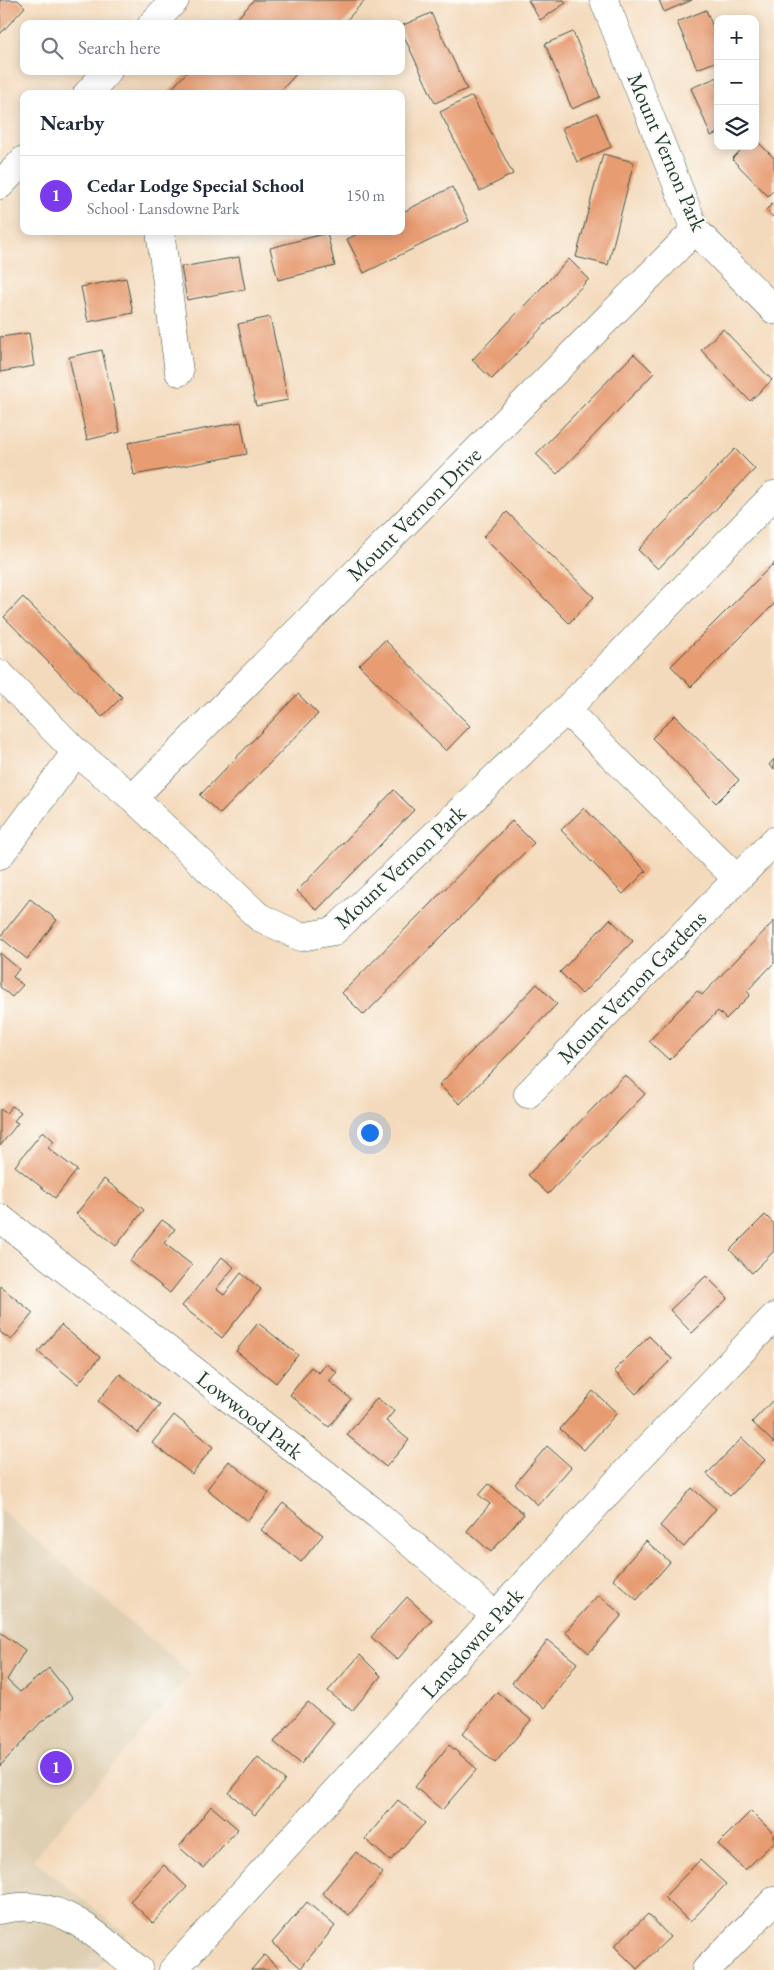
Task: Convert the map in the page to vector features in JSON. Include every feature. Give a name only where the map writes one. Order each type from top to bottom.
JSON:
[{"type":"street","points":[[156,20],[175,0]]},
{"type":"street","name":"Mount Vernon Park","points":[[604,0],[695,230],[774,310]]},
{"type":"street","points":[[91,90],[104,75]]},
{"type":"street","points":[[0,185],[20,164]]},
{"type":"street","name":"Mount Vernon Drive","points":[[133,798],[695,230]]},
{"type":"street","points":[[161,235],[179,372]]},
{"type":"street","name":"Mount Vernon Park","points":[[0,674],[76,752],[133,798],[259,917],[302,937],[334,931],[566,710],[774,495]]},
{"type":"street","points":[[566,710],[737,879]]},
{"type":"street","points":[[0,855],[76,752]]},
{"type":"street","name":"Mount Vernon Gardens","points":[[528,1094],[774,841]]},
{"type":"street","name":"Lowwood Park","points":[[0,1218],[379,1516],[496,1616]]},
{"type":"street","name":"Lansdowne Park","points":[[173,1970],[639,1458],[774,1317]]},
{"type":"street","points":[[706,1970],[774,1901]]},
{"type":"street","points":[[0,1910],[18,1906],[44,1907],[73,1920],[98,1935],[139,1970]]},
{"type":"shaded area","points":[[0,1509],[191,1674],[33,1859],[127,1935],[95,1970],[0,1970]]},
{"type":"building","points":[[0,0],[18,0],[25,7],[0,34]]},
{"type":"building","points":[[254,0],[365,0],[347,20],[236,20]]},
{"type":"building","points":[[528,0],[564,0],[566,3],[540,20]]},
{"type":"building","points":[[659,0],[692,0],[664,12]]},
{"type":"building","points":[[706,10],[714,29],[714,63],[697,69],[677,22]]},
{"type":"building","points":[[431,13],[467,89],[435,103],[405,39],[405,24]]},
{"type":"building","points":[[573,32],[600,97],[572,109],[545,44]]},
{"type":"building","points":[[184,75],[295,75],[282,90],[171,90]]},
{"type":"building","points":[[714,79],[714,135],[711,136],[691,88]]},
{"type":"building","points":[[472,96],[513,174],[480,191],[440,112]]},
{"type":"building","points":[[597,113],[611,147],[577,162],[562,128]]},
{"type":"building","points":[[759,143],[774,158],[774,190],[768,196],[732,159],[741,150],[759,150]]},
{"type":"building","points":[[603,154],[634,162],[608,265],[576,257]]},
{"type":"building","points":[[452,187],[469,221],[364,273],[347,239],[356,235],[405,235],[405,211]]},
{"type":"building","points":[[774,202],[774,218],[766,210]]},
{"type":"building","points":[[319,235],[327,235],[335,266],[278,280],[270,248]]},
{"type":"building","points":[[239,257],[245,289],[187,300],[181,267]]},
{"type":"building","points":[[569,259],[589,279],[492,379],[472,360]]},
{"type":"building","points":[[126,278],[133,313],[88,322],[81,287]]},
{"type":"building","points":[[270,317],[288,400],[256,406],[238,324]]},
{"type":"building","points":[[723,329],[772,380],[750,401],[701,350]]},
{"type":"building","points":[[29,333],[34,366],[0,372],[0,337]]},
{"type":"building","points":[[102,350],[120,432],[87,440],[69,357]]},
{"type":"building","points":[[634,354],[654,373],[557,474],[536,454]]},
{"type":"building","points":[[241,422],[247,454],[134,475],[128,443]]},
{"type":"building","points":[[735,449],[755,469],[658,569],[638,550]]},
{"type":"building","points":[[507,512],[594,597],[569,623],[483,537]]},
{"type":"building","points":[[774,563],[774,604],[691,687],[671,666]]},
{"type":"building","points":[[23,597],[122,697],[102,717],[4,617]]},
{"type":"building","points":[[385,640],[470,726],[446,751],[359,665]]},
{"type":"building","points":[[298,694],[318,714],[220,814],[200,795]]},
{"type":"building","points":[[675,715],[739,780],[716,803],[652,738]]},
{"type":"building","points":[[774,759],[774,769],[769,765]]},
{"type":"building","points":[[394,790],[414,810],[317,910],[297,891]]},
{"type":"building","points":[[584,808],[646,871],[623,894],[561,830]]},
{"type":"building","points":[[512,821],[534,843],[364,1015],[342,993]]},
{"type":"building","points":[[30,899],[57,920],[27,959],[0,937]]},
{"type":"building","points":[[610,919],[633,941],[582,994],[560,972]]},
{"type":"building","points":[[774,921],[774,963],[747,991],[750,995],[726,1019],[718,1011],[669,1060],[649,1041],[697,991],[702,995]]},
{"type":"building","points":[[0,953],[19,969],[13,977],[23,985],[12,997],[0,987]]},
{"type":"building","points":[[537,984],[557,1004],[460,1104],[439,1085]]},
{"type":"building","points":[[625,1075],[645,1094],[548,1194],[528,1175]]},
{"type":"building","points":[[12,1106],[21,1112],[14,1121],[18,1123],[0,1146],[0,1109],[6,1113]]},
{"type":"building","points":[[43,1131],[54,1141],[48,1148],[77,1170],[55,1198],[15,1166]]},
{"type":"building","points":[[104,1179],[144,1210],[116,1246],[76,1214]]},
{"type":"building","points":[[765,1215],[774,1224],[774,1251],[752,1273],[730,1250]]},
{"type":"building","points":[[162,1220],[175,1229],[164,1243],[192,1265],[170,1293],[130,1261]]},
{"type":"building","points":[[222,1257],[234,1267],[216,1289],[224,1295],[241,1273],[261,1289],[222,1338],[182,1306]]},
{"type":"building","points":[[706,1276],[728,1298],[692,1333],[670,1310]]},
{"type":"building","points":[[0,1286],[33,1313],[11,1340],[0,1332]]},
{"type":"building","points":[[258,1323],[298,1355],[276,1383],[236,1351]]},
{"type":"building","points":[[61,1325],[100,1357],[78,1384],[38,1352]]},
{"type":"building","points":[[649,1336],[672,1359],[636,1394],[614,1371]]},
{"type":"building","points":[[326,1364],[337,1372],[329,1381],[351,1399],[329,1427],[290,1395],[311,1367],[319,1373]]},
{"type":"building","points":[[120,1374],[160,1405],[138,1433],[98,1401]]},
{"type":"building","points":[[593,1391],[617,1413],[584,1450],[560,1429]]},
{"type":"building","points":[[377,1398],[394,1411],[386,1421],[409,1440],[386,1467],[347,1435]]},
{"type":"building","points":[[774,1399],[774,1443],[752,1422]]},
{"type":"building","points":[[174,1415],[213,1447],[192,1474],[152,1443]]},
{"type":"building","points":[[742,1438],[765,1460],[730,1496],[707,1474]]},
{"type":"building","points":[[547,1446],[571,1467],[538,1505],[515,1484]]},
{"type":"building","points":[[229,1461],[269,1493],[247,1521],[207,1489]]},
{"type":"building","points":[[489,1484],[524,1514],[491,1552],[467,1531],[490,1504],[479,1495]]},
{"type":"building","points":[[692,1488],[716,1509],[684,1547],[660,1526]]},
{"type":"building","points":[[283,1503],[323,1535],[301,1562],[261,1530]]},
{"type":"building","points":[[646,1541],[670,1562],[637,1600],[613,1579]]},
{"type":"building","points":[[598,1595],[622,1615],[589,1653],[565,1632]]},
{"type":"building","points":[[407,1597],[432,1620],[397,1660],[371,1637]]},
{"type":"building","points":[[0,1632],[25,1650],[7,1680],[20,1692],[49,1668],[73,1698],[41,1722],[0,1766]]},
{"type":"building","points":[[548,1640],[577,1663],[544,1708],[512,1683]]},
{"type":"building","points":[[360,1655],[381,1676],[352,1711],[328,1691]]},
{"type":"building","points":[[497,1692],[531,1720],[495,1763],[462,1734]]},
{"type":"building","points":[[308,1702],[334,1723],[301,1764],[274,1742]]},
{"type":"building","points":[[449,1745],[477,1769],[442,1810],[415,1787]]},
{"type":"building","points":[[258,1757],[285,1780],[255,1815],[229,1793]]},
{"type":"building","points":[[398,1800],[425,1823],[390,1861],[365,1839]]},
{"type":"building","points":[[211,1806],[238,1829],[203,1868],[179,1847]]},
{"type":"building","points":[[751,1811],[774,1834],[774,1842],[745,1870],[718,1844]]},
{"type":"building","points":[[356,1852],[383,1873],[349,1915],[322,1893]]},
{"type":"building","points":[[700,1860],[726,1884],[690,1922],[664,1897]]},
{"type":"building","points":[[164,1865],[187,1887],[153,1923],[130,1901]]},
{"type":"building","points":[[307,1902],[335,1926],[301,1968],[272,1943]]},
{"type":"building","points":[[648,1914],[670,1937],[637,1969],[614,1946]]},
{"type":"building","points":[[264,1955],[281,1970],[251,1970]]},
{"type":"place","name":"Cedar Lodge Special School","points":[[56,1767]]}]
